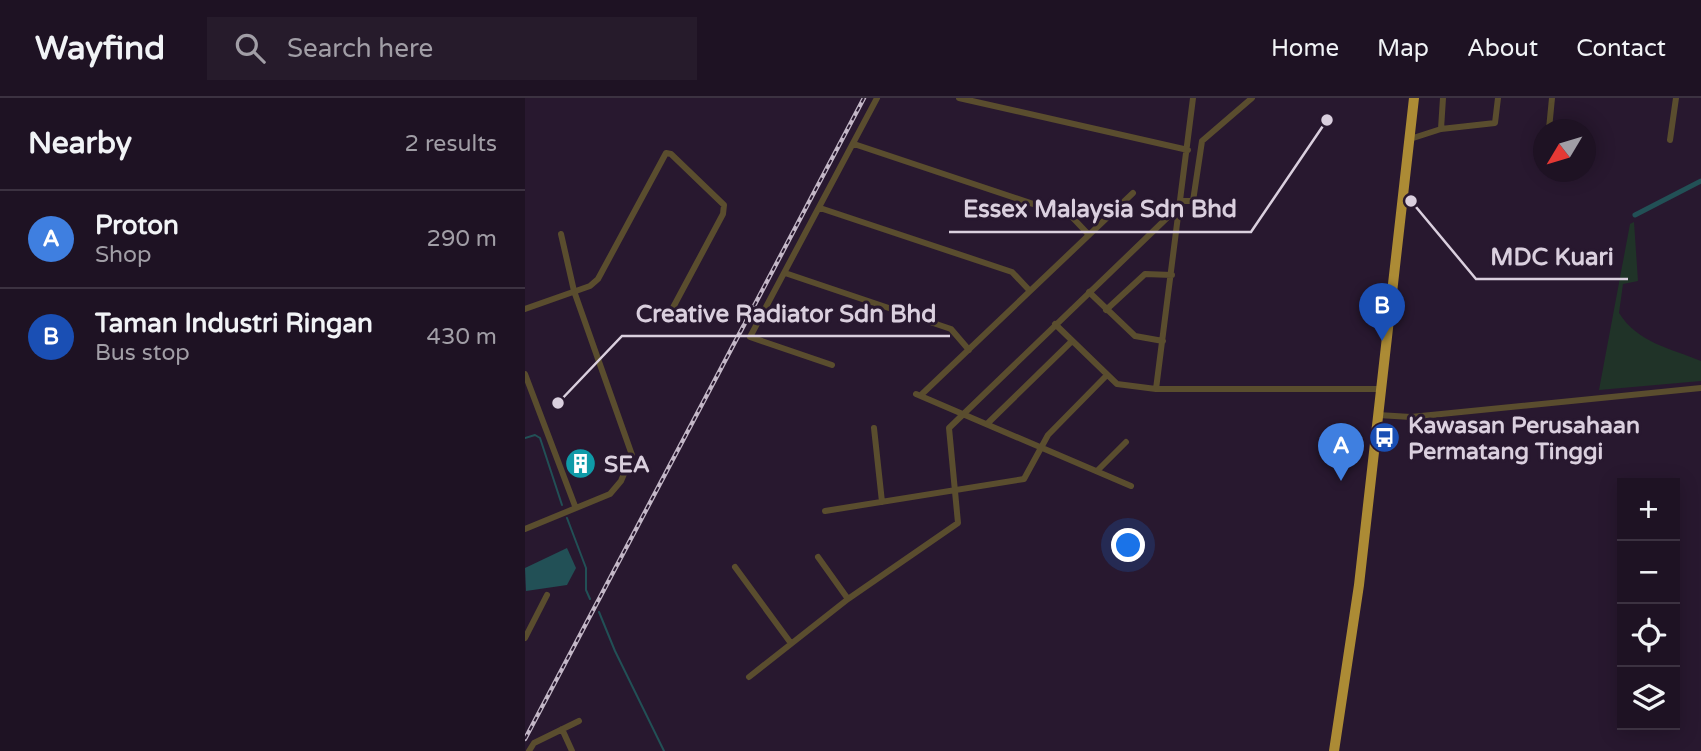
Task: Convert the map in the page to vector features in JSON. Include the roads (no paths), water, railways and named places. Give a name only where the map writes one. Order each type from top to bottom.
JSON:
[{"type":"highway","points":[[1334,751],[1359,585],[1415,98]]},
{"type":"street","points":[[832,365],[750,337],[877,98]]},
{"type":"street","points":[[959,98],[1188,150]]},
{"type":"street","points":[[1156,389],[1183,201],[1193,98]]},
{"type":"street","points":[[1183,201],[1193,201],[1202,142],[1252,98]]},
{"type":"street","points":[[1441,129],[1443,98]]},
{"type":"street","points":[[1410,139],[1441,129],[1495,123],[1498,98]]},
{"type":"street","points":[[1550,119],[1552,98]]},
{"type":"street","points":[[1670,140],[1676,98]]},
{"type":"street","points":[[854,144],[1072,217],[1089,235]]},
{"type":"street","points":[[525,309],[598,279],[661,157],[666,153],[671,154],[724,205],[723,214],[669,315]]},
{"type":"street","points":[[1131,486],[919,395],[1133,193]]},
{"type":"street","points":[[820,208],[1012,272],[1030,291]]},
{"type":"street","points":[[748,677],[848,599],[958,523],[949,428],[1170,215],[1181,212]]},
{"type":"street","points":[[525,529],[575,506],[602,498],[617,488],[632,455],[574,291],[561,234]]},
{"type":"street","points":[[785,273],[951,329],[969,350]]},
{"type":"street","points":[[1106,310],[1145,274],[1172,275]]},
{"type":"street","points":[[1089,292],[1135,336],[1163,341]]},
{"type":"street","points":[[1055,324],[1117,384],[1156,389],[1382,389]]},
{"type":"street","points":[[988,423],[1072,341]]},
{"type":"street","points":[[525,374],[575,506]]},
{"type":"street","points":[[825,511],[1024,479],[1048,435],[1106,376]]},
{"type":"street","points":[[1378,415],[1411,417],[1701,388]]},
{"type":"street","points":[[874,428],[882,502]]},
{"type":"street","points":[[1097,471],[1126,442]]},
{"type":"street","points":[[818,557],[848,599]]},
{"type":"street","points":[[736,567],[790,642]]},
{"type":"street","points":[[525,638],[547,594]]},
{"type":"street","points":[[525,618],[535,617]]},
{"type":"street","points":[[529,751],[534,743],[579,721]]},
{"type":"street","points":[[562,729],[572,751]]},
{"type":"waterway","points":[[1635,215],[1701,181]]},
{"type":"waterway","points":[[525,438],[535,435],[540,438],[562,505]]},
{"type":"waterway","points":[[567,518],[586,568],[586,590],[590,599]]},
{"type":"waterway","points":[[599,612],[664,751]]},
{"type":"railway","points":[[525,739],[864,98]]},
{"type":"place","name":"Essex Malaysia Sdn Bhd","points":[[1327,120]]},
{"type":"place","name":"MDC Kuari","points":[[1411,201]]},
{"type":"place","name":"Taman Industri Ringan","points":[[1382,341]]},
{"type":"place","name":"Creative Radiator Sdn Bhd","points":[[558,403]]},
{"type":"place","name":"Kawasan Perusahaan Permatang Tinggi","points":[[1385,438]]},
{"type":"place","name":"SEA","points":[[581,464]]},
{"type":"place","name":"Proton","points":[[1341,481]]}]
